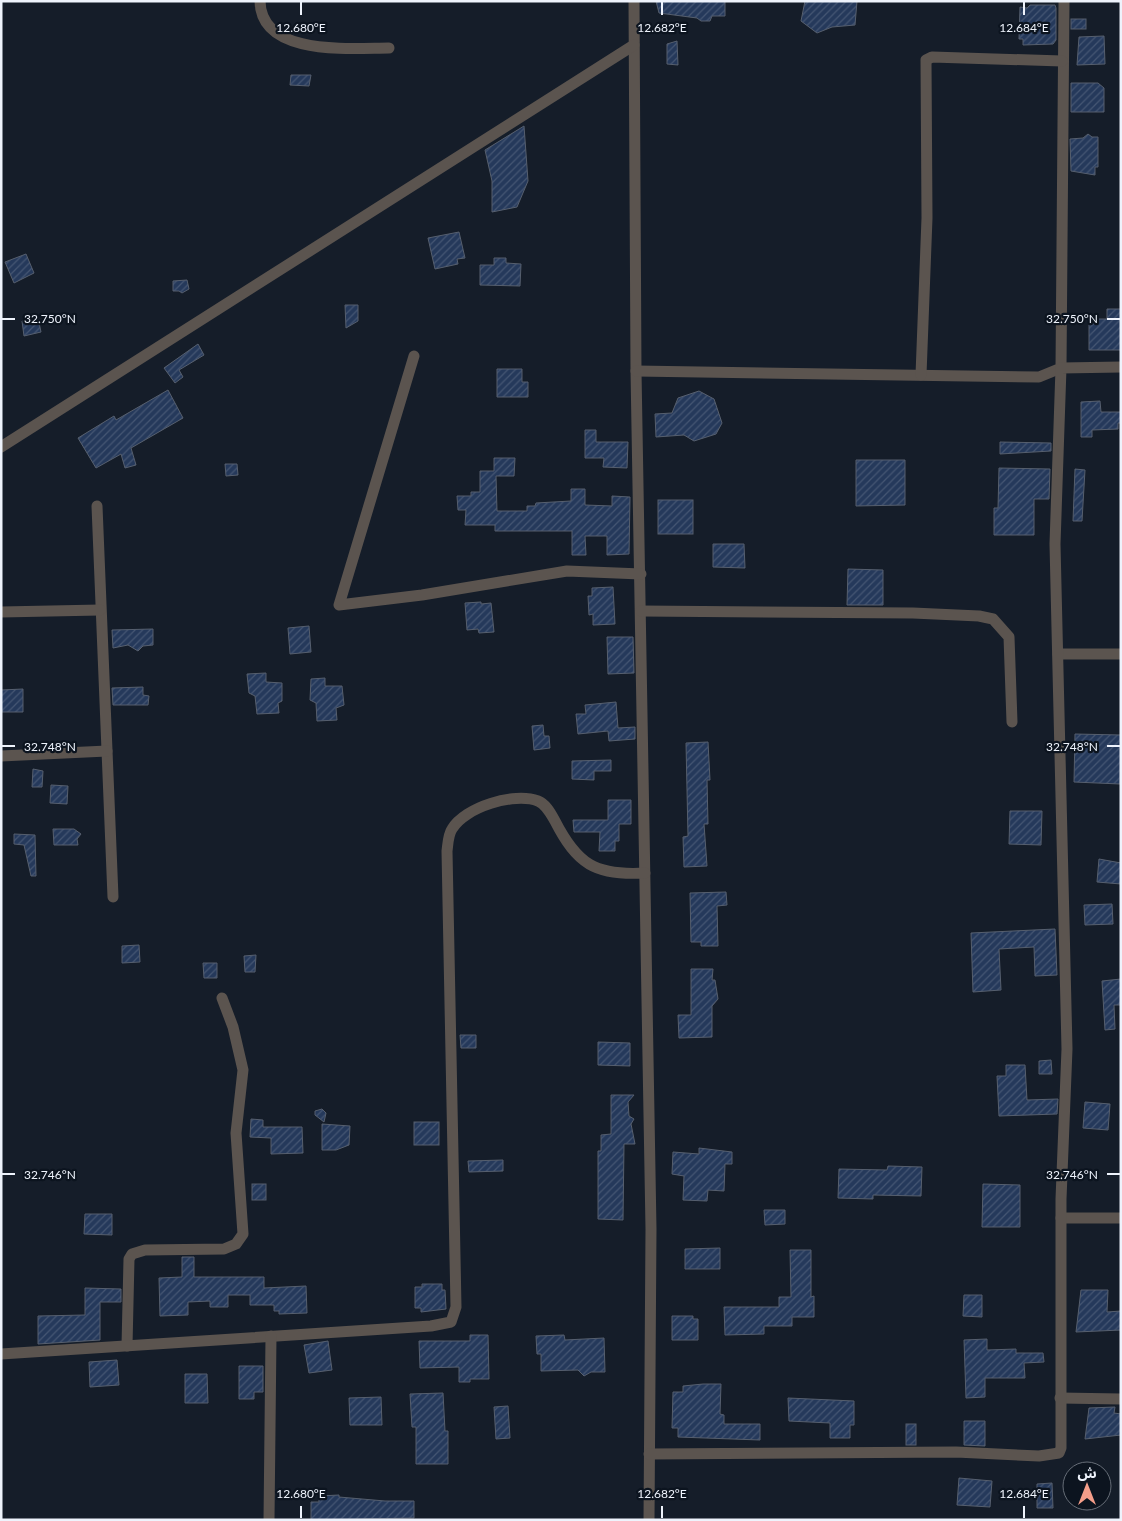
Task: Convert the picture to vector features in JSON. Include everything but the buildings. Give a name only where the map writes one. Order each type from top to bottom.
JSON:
[{"type":"street","points":[[260,1],[260,15],[265,22],[284,37],[323,47],[389,48]]},
{"type":"street","points":[[634,1],[636,371],[651,1229],[649,1520]]},
{"type":"street","points":[[649,1454],[956,1452],[1056,1454],[1061,1448],[1061,1218],[1067,1049],[1055,544],[1061,368],[1064,189],[1062,61],[1064,1]]},
{"type":"street","points":[[1,447],[634,45]]},
{"type":"street","points":[[920,375],[927,218],[926,60],[932,57],[1062,61]]},
{"type":"street","points":[[414,356],[338,605],[422,595],[567,570],[640,574]]},
{"type":"street","points":[[636,371],[1039,376],[1061,368],[1121,367]]},
{"type":"street","points":[[97,506],[113,896]]},
{"type":"street","points":[[1,612],[100,610]]},
{"type":"street","points":[[641,611],[913,613],[979,616],[993,619],[1009,637],[1012,722]]},
{"type":"street","points":[[1058,654],[1121,654]]},
{"type":"street","points":[[1,756],[107,751]]},
{"type":"street","points":[[1,1354],[445,1324],[451,1322],[454,1318],[456,1307],[447,882],[447,851],[452,828],[464,817],[496,801],[521,798],[539,801],[547,808],[570,848],[580,859],[599,871],[616,874],[644,873]]},
{"type":"street","points":[[127,1346],[129,1259],[132,1254],[145,1250],[224,1249],[236,1244],[243,1234],[236,1133],[243,1070],[233,1027],[222,998]]},
{"type":"street","points":[[1061,1218],[1121,1218]]},
{"type":"street","points":[[269,1520],[271,1336]]},
{"type":"street","points":[[1060,1398],[1121,1399]]}]
